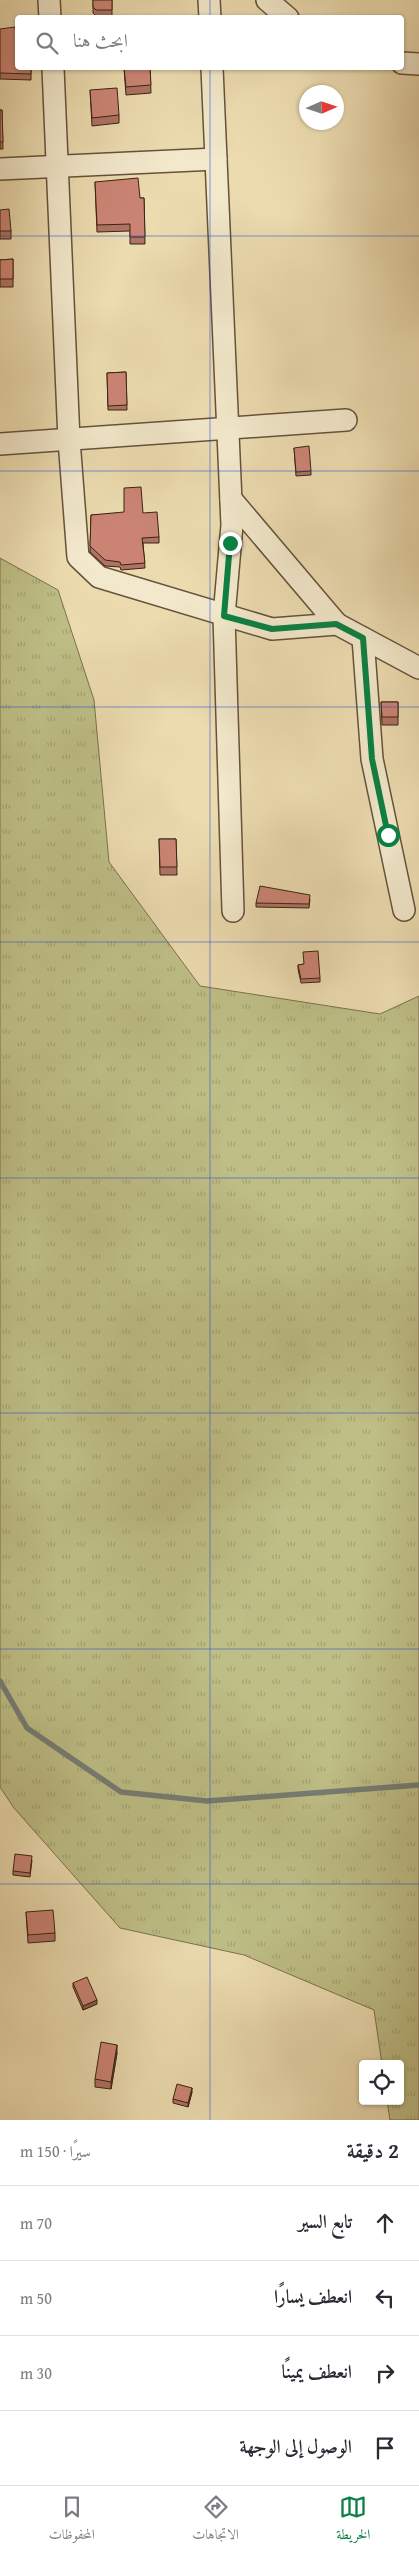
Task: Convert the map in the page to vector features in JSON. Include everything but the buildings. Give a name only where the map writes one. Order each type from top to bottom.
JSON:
[{"type":"street","points":[[49,0],[50,15]]},
{"type":"street","points":[[209,0],[210,15]]},
{"type":"street","points":[[267,0],[284,15]]},
{"type":"street","points":[[404,64],[419,64]]},
{"type":"street","points":[[53,70],[59,166],[69,440],[78,557],[99,577],[272,629],[336,624]]},
{"type":"street","points":[[212,70],[232,525],[224,616],[233,911]]},
{"type":"street","points":[[0,169],[216,159]]},
{"type":"street","points":[[0,444],[346,420]]},
{"type":"street","points":[[231,499],[336,624],[419,668]]},
{"type":"street","points":[[363,638],[372,759],[404,910]]},
{"type":"green space","points":[[0,558],[58,590],[94,700],[109,862],[200,986],[380,1014],[419,996],[419,2120],[390,2120],[388,2105],[404,2105],[404,2060],[381,2060],[374,2010],[244,1955],[120,1928],[14,1808],[0,1787]]},
{"type":"waterway","points":[[0,1681],[27,1728],[121,1792],[207,1801],[419,1785]]},
{"type":"route","points":[[230,543],[224,616],[272,629],[336,624],[363,638],[372,759],[388,835]]}]
